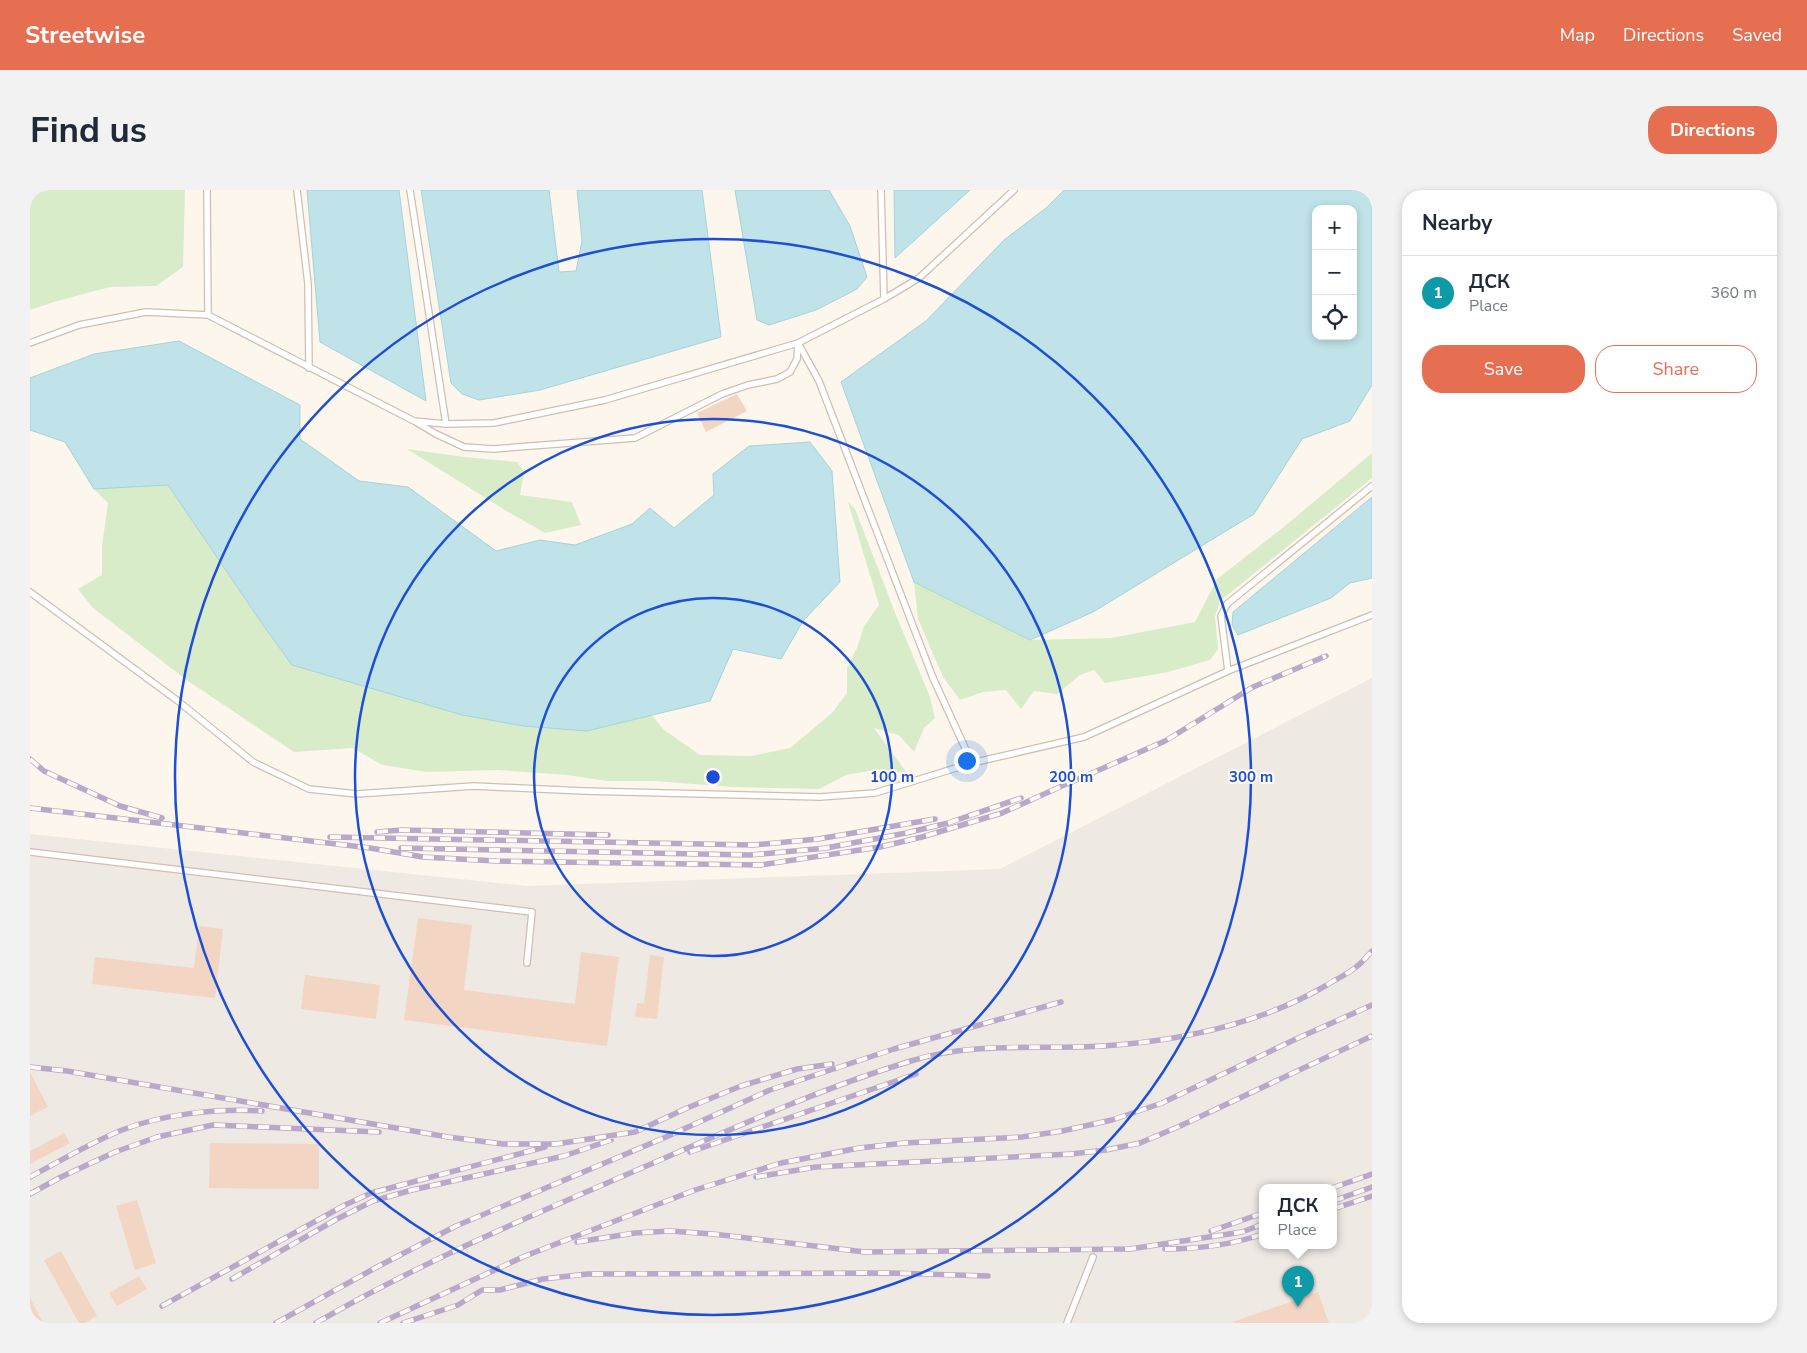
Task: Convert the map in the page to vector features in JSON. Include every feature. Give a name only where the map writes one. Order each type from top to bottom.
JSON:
[{"type":"lane","points":[[207,190],[208,314]]},
{"type":"lane","points":[[296,190],[308,284],[310,368]]},
{"type":"lane","points":[[410,190],[446,424]]},
{"type":"lane","points":[[881,190],[884,299]]},
{"type":"lane","points":[[414,421],[446,424],[494,423],[605,400],[798,343],[884,299],[919,278],[1014,190]]},
{"type":"lane","points":[[30,343],[79,325],[146,312],[208,314],[436,434],[464,447],[493,449],[635,438],[722,394],[748,384],[777,378],[790,372],[797,359],[798,343]]},
{"type":"lane","points":[[798,343],[819,381],[933,678],[972,763]]},
{"type":"lane","points":[[1228,671],[1222,616],[1227,604],[1372,486]]},
{"type":"lane","points":[[30,592],[178,702],[254,762],[309,789],[357,794],[474,786],[584,792],[820,797],[874,793],[972,763],[1084,737],[1228,671],[1372,615]]},
{"type":"lane","points":[[30,852],[532,912],[527,963]]},
{"type":"lane","points":[[1066,1323],[1093,1257]]},
{"type":"shaded area","points":[[1372,678],[1372,1323],[30,1323],[30,834],[527,886],[1000,869]]},
{"type":"green space","points":[[30,190],[185,190],[183,267],[156,286],[110,287],[30,310]]},
{"type":"green space","points":[[407,449],[517,462],[524,472],[520,495],[572,502],[581,525],[545,533]]},
{"type":"green space","points":[[1372,453],[1372,478],[1220,601],[1215,617],[1218,649],[1210,660],[1168,672],[1105,683],[1094,670],[1080,675],[1057,694],[1034,691],[1021,709],[1006,690],[983,692],[960,700],[943,677],[918,619],[914,582],[1030,640],[1111,638],[1195,622],[1217,579],[1285,526]]},
{"type":"green space","points":[[168,485],[292,665],[587,731],[652,715],[663,729],[700,755],[751,756],[790,748],[832,713],[847,693],[847,668],[857,648],[864,626],[879,605],[848,502],[855,509],[930,697],[935,718],[924,728],[914,752],[899,735],[874,728],[907,773],[875,770],[846,775],[819,789],[732,787],[655,781],[607,781],[567,775],[498,770],[427,772],[382,765],[353,748],[294,752],[188,681],[93,608],[78,589],[102,575],[102,546],[108,503],[94,489]]},
{"type":"water","points":[[307,190],[399,190],[426,401],[320,342]]},
{"type":"water","points":[[421,190],[549,190],[559,272],[576,271],[582,241],[577,190],[702,190],[721,337],[540,390],[479,400],[462,394],[451,383]]},
{"type":"water","points":[[735,190],[829,190],[850,226],[867,277],[857,289],[816,310],[769,325],[757,320]]},
{"type":"water","points":[[894,190],[970,190],[895,258]]},
{"type":"water","points":[[1064,190],[1372,190],[1372,385],[1350,421],[1302,439],[1254,514],[1093,612],[1030,640],[914,582],[841,382],[926,321],[1004,240],[1046,208]]},
{"type":"water","points":[[179,341],[300,405],[300,439],[359,481],[408,487],[496,551],[540,540],[575,545],[632,524],[650,508],[674,528],[714,495],[713,474],[749,446],[810,442],[832,471],[840,582],[803,621],[781,659],[733,649],[710,701],[587,731],[524,726],[462,715],[292,665],[168,485],[94,489],[65,442],[30,430],[30,378],[94,354]]},
{"type":"water","points":[[1372,497],[1372,578],[1350,583],[1331,598],[1238,635],[1232,625],[1233,612]]},
{"type":"building","points":[[737,394],[747,411],[706,432],[697,413]]},
{"type":"building","points":[[418,918],[472,925],[464,990],[575,1004],[581,952],[619,957],[607,1046],[404,1020]]},
{"type":"building","points":[[199,926],[223,929],[215,998],[92,984],[95,957],[194,968]]},
{"type":"building","points":[[650,955],[664,957],[657,1019],[635,1017],[637,1003],[644,1004]]},
{"type":"building","points":[[305,975],[380,985],[376,1019],[301,1009]]},
{"type":"building","points":[[30,1072],[48,1107],[30,1116]]},
{"type":"building","points":[[64,1133],[70,1143],[30,1164],[30,1151]]},
{"type":"building","points":[[210,1143],[319,1144],[319,1189],[209,1188]]},
{"type":"building","points":[[137,1200],[156,1263],[135,1270],[116,1206]]},
{"type":"building","points":[[61,1251],[97,1316],[85,1323],[79,1323],[44,1260]]},
{"type":"building","points":[[139,1276],[147,1289],[117,1306],[109,1293]]},
{"type":"building","points":[[1318,1292],[1329,1323],[1233,1322]]},
{"type":"building","points":[[30,1298],[43,1323],[30,1323]]},
{"type":"railway","points":[[1067,784],[1165,741],[1253,687],[1326,656]]},
{"type":"railway","points":[[30,759],[44,771],[120,806],[162,818]]},
{"type":"railway","points":[[30,808],[370,848],[423,857],[496,861],[760,865],[880,847],[922,837],[1002,813],[1073,781]]},
{"type":"railway","points":[[401,848],[750,855],[826,848],[906,833],[948,823],[1021,798]]},
{"type":"railway","points":[[330,837],[753,845],[818,839],[935,819]]},
{"type":"railway","points":[[377,832],[402,830],[608,835]]},
{"type":"railway","points":[[316,1323],[397,1279],[523,1219],[715,1136],[845,1083],[911,1061],[958,1051],[1132,1044],[1190,1035],[1219,1028],[1247,1020],[1301,999],[1349,972],[1360,964],[1372,951]]},
{"type":"railway","points":[[276,1323],[456,1226],[666,1137],[770,1090],[894,1049],[1061,1002]]},
{"type":"railway","points":[[380,1323],[525,1256],[695,1190],[781,1163],[859,1148],[905,1143],[1022,1137],[1062,1131],[1112,1120],[1162,1103],[1372,1005]]},
{"type":"railway","points":[[756,1177],[816,1167],[1071,1154],[1106,1150],[1140,1143],[1372,1036]]},
{"type":"railway","points":[[30,1067],[67,1071],[448,1137],[503,1144],[556,1144],[635,1132],[741,1086],[797,1069],[832,1064]]},
{"type":"railway","points":[[690,1152],[916,1074]]},
{"type":"railway","points":[[30,1177],[75,1152],[138,1124],[173,1116],[210,1111],[262,1111]]},
{"type":"railway","points":[[30,1194],[61,1177],[115,1152],[157,1137],[213,1125],[379,1132]]},
{"type":"railway","points":[[232,1279],[337,1219],[373,1201],[412,1190],[564,1156],[611,1140]]},
{"type":"railway","points":[[162,1306],[345,1205],[371,1193],[545,1147]]},
{"type":"railway","points":[[1337,1186],[1372,1174]]},
{"type":"railway","points":[[1337,1200],[1372,1187]]},
{"type":"railway","points":[[1337,1208],[1372,1196]]},
{"type":"railway","points":[[1211,1231],[1259,1214]]},
{"type":"railway","points":[[577,1242],[635,1233],[670,1231],[713,1234],[865,1252],[1130,1249],[1242,1232],[1259,1226]]},
{"type":"railway","points":[[1165,1249],[1215,1246],[1259,1235]]},
{"type":"railway","points":[[403,1323],[458,1305],[482,1290],[500,1290],[543,1279],[587,1274],[891,1273],[988,1276]]},
{"type":"place","name":"ДСК","points":[[1298,1307]]}]
